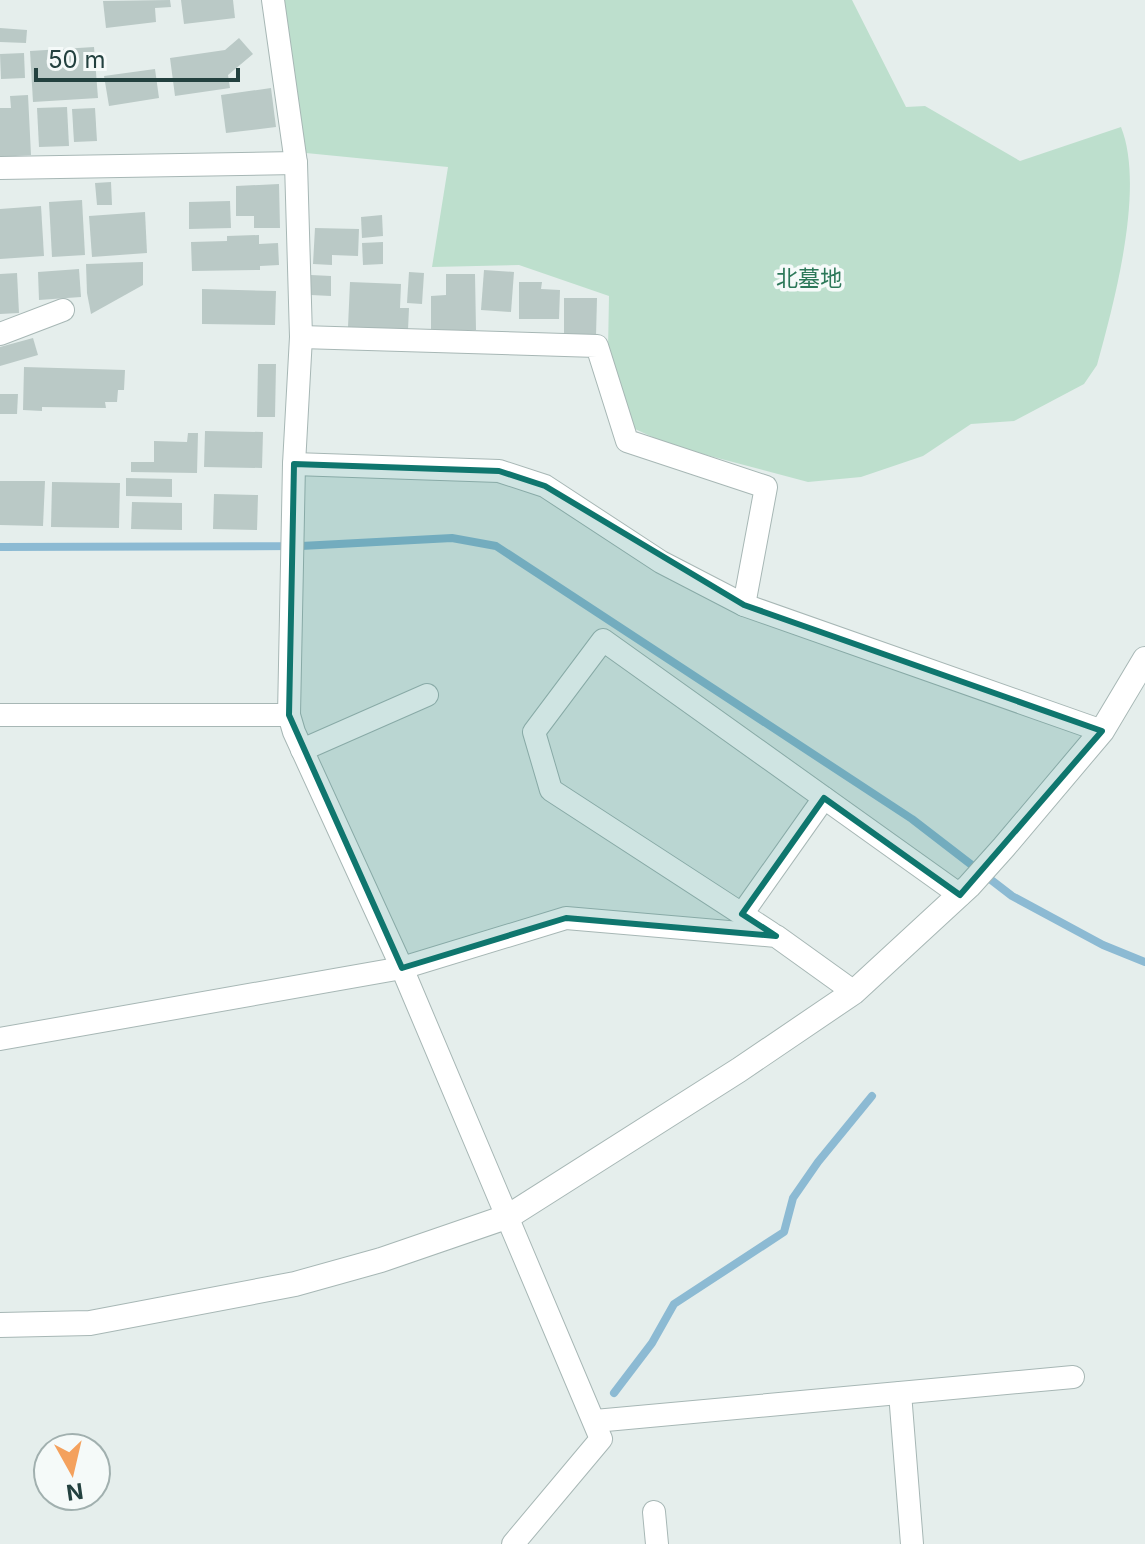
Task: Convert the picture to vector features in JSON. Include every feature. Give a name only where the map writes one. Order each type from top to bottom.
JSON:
[{"type":"street","points":[[273,0],[296,163],[301,337],[294,464],[289,715],[509,1216],[601,1439],[513,1544]]},
{"type":"street","points":[[0,168],[296,163]]},
{"type":"street","points":[[0,334],[63,310]]},
{"type":"street","points":[[301,337],[597,346],[627,441],[766,487],[744,605]]},
{"type":"street","points":[[294,464],[499,471],[545,486],[661,562],[744,605],[1102,731]]},
{"type":"street","points":[[854,992],[776,936],[551,790],[534,732],[603,640],[824,798],[964,890]]},
{"type":"street","points":[[0,1325],[90,1323],[295,1284],[381,1260],[509,1216],[739,1070],[854,992],[964,890],[1004,847],[1102,731],[1145,659]]},
{"type":"street","points":[[302,750],[427,695]]},
{"type":"street","points":[[0,715],[289,715]]},
{"type":"street","points":[[742,914],[824,798]]},
{"type":"street","points":[[0,1039],[402,968],[566,918],[776,936]]},
{"type":"street","points":[[595,1421],[1073,1377]]},
{"type":"street","points":[[900,1393],[912,1544]]},
{"type":"street","points":[[654,1512],[657,1544]]},
{"type":"highlighted area","points":[[294,464],[499,471],[545,486],[744,605],[1102,731],[960,895],[824,798],[742,914],[776,936],[566,918],[402,968],[289,715]]},
{"type":"green space","name":"北墓地","points":[[284,0],[852,0],[906,107],[925,106],[1020,161],[1121,127],[1128,152],[1129,212],[1119,277],[1097,365],[1084,384],[1014,421],[971,424],[923,456],[861,477],[808,482],[672,446],[635,429],[608,350],[609,296],[519,265],[432,267],[448,167],[306,153]]},
{"type":"building","points":[[170,0],[171,7],[155,8],[156,22],[106,28],[103,1]]},
{"type":"building","points":[[181,0],[233,0],[235,18],[184,24]]},
{"type":"building","points":[[0,28],[27,30],[26,43],[0,42]]},
{"type":"building","points":[[239,38],[253,54],[228,75],[230,88],[175,96],[170,58],[225,50]]},
{"type":"building","points":[[94,47],[98,98],[33,102],[30,51]]},
{"type":"building","points":[[24,53],[25,78],[1,79],[0,54]]},
{"type":"building","points":[[155,69],[159,98],[109,106],[104,76]]},
{"type":"building","points":[[271,88],[276,127],[226,133],[221,95]]},
{"type":"building","points":[[28,95],[31,155],[0,157],[0,108],[11,108],[10,96]]},
{"type":"building","points":[[67,107],[69,146],[39,147],[37,108]]},
{"type":"building","points":[[95,108],[97,141],[74,142],[72,109]]},
{"type":"building","points":[[111,182],[112,205],[97,205],[95,183]]},
{"type":"building","points":[[279,184],[280,228],[254,228],[254,216],[236,216],[236,186]]},
{"type":"building","points":[[82,200],[85,255],[52,257],[49,202]]},
{"type":"building","points":[[230,201],[231,228],[189,229],[189,202]]},
{"type":"building","points":[[41,206],[44,256],[0,259],[0,209]]},
{"type":"building","points":[[145,212],[147,253],[92,257],[89,216]]},
{"type":"building","points":[[382,215],[383,236],[362,238],[361,217]]},
{"type":"building","points":[[315,228],[359,229],[358,256],[332,255],[332,265],[313,264]]},
{"type":"building","points":[[259,235],[259,244],[278,243],[279,265],[260,266],[260,270],[192,271],[191,242],[227,241],[227,236]]},
{"type":"building","points":[[383,242],[383,264],[363,265],[362,243]]},
{"type":"building","points":[[143,262],[143,285],[91,314],[86,264]]},
{"type":"building","points":[[79,269],[81,297],[39,300],[38,272]]},
{"type":"building","points":[[484,270],[514,272],[511,312],[481,310]]},
{"type":"building","points":[[409,272],[424,273],[422,304],[407,303]]},
{"type":"building","points":[[17,273],[19,313],[0,314],[0,274]]},
{"type":"building","points":[[446,274],[475,274],[476,330],[431,331],[431,296],[446,295]]},
{"type":"building","points":[[311,275],[331,276],[331,296],[311,295]]},
{"type":"building","points":[[350,282],[401,284],[400,308],[409,308],[408,330],[348,327]]},
{"type":"building","points":[[519,282],[542,282],[541,289],[560,290],[559,319],[519,319]]},
{"type":"building","points":[[202,289],[276,291],[275,325],[202,324]]},
{"type":"building","points":[[564,298],[597,298],[596,336],[564,336]]},
{"type":"building","points":[[33,338],[38,355],[0,366],[0,347]]},
{"type":"building","points":[[258,364],[276,364],[275,417],[257,417]]},
{"type":"building","points":[[24,367],[125,370],[124,390],[118,390],[117,402],[105,402],[106,408],[42,407],[42,411],[23,410]]},
{"type":"building","points":[[0,394],[18,394],[17,414],[0,414]]},
{"type":"building","points":[[205,431],[263,432],[262,468],[204,467]]},
{"type":"building","points":[[188,433],[198,433],[197,473],[131,472],[131,462],[154,462],[154,441],[187,442]]},
{"type":"building","points":[[126,478],[172,479],[172,497],[126,496]]},
{"type":"building","points":[[0,481],[45,481],[43,526],[0,525]]},
{"type":"building","points":[[52,482],[120,483],[119,528],[51,527]]},
{"type":"building","points":[[214,494],[258,495],[257,530],[213,529]]},
{"type":"building","points":[[132,502],[182,503],[182,530],[131,529]]},
{"type":"waterway","points":[[0,547],[301,546],[452,538],[496,546],[912,819],[1012,896],[1103,945],[1145,962]]},
{"type":"waterway","points":[[614,1393],[652,1343],[674,1304],[784,1232],[793,1198],[872,1096]]}]
